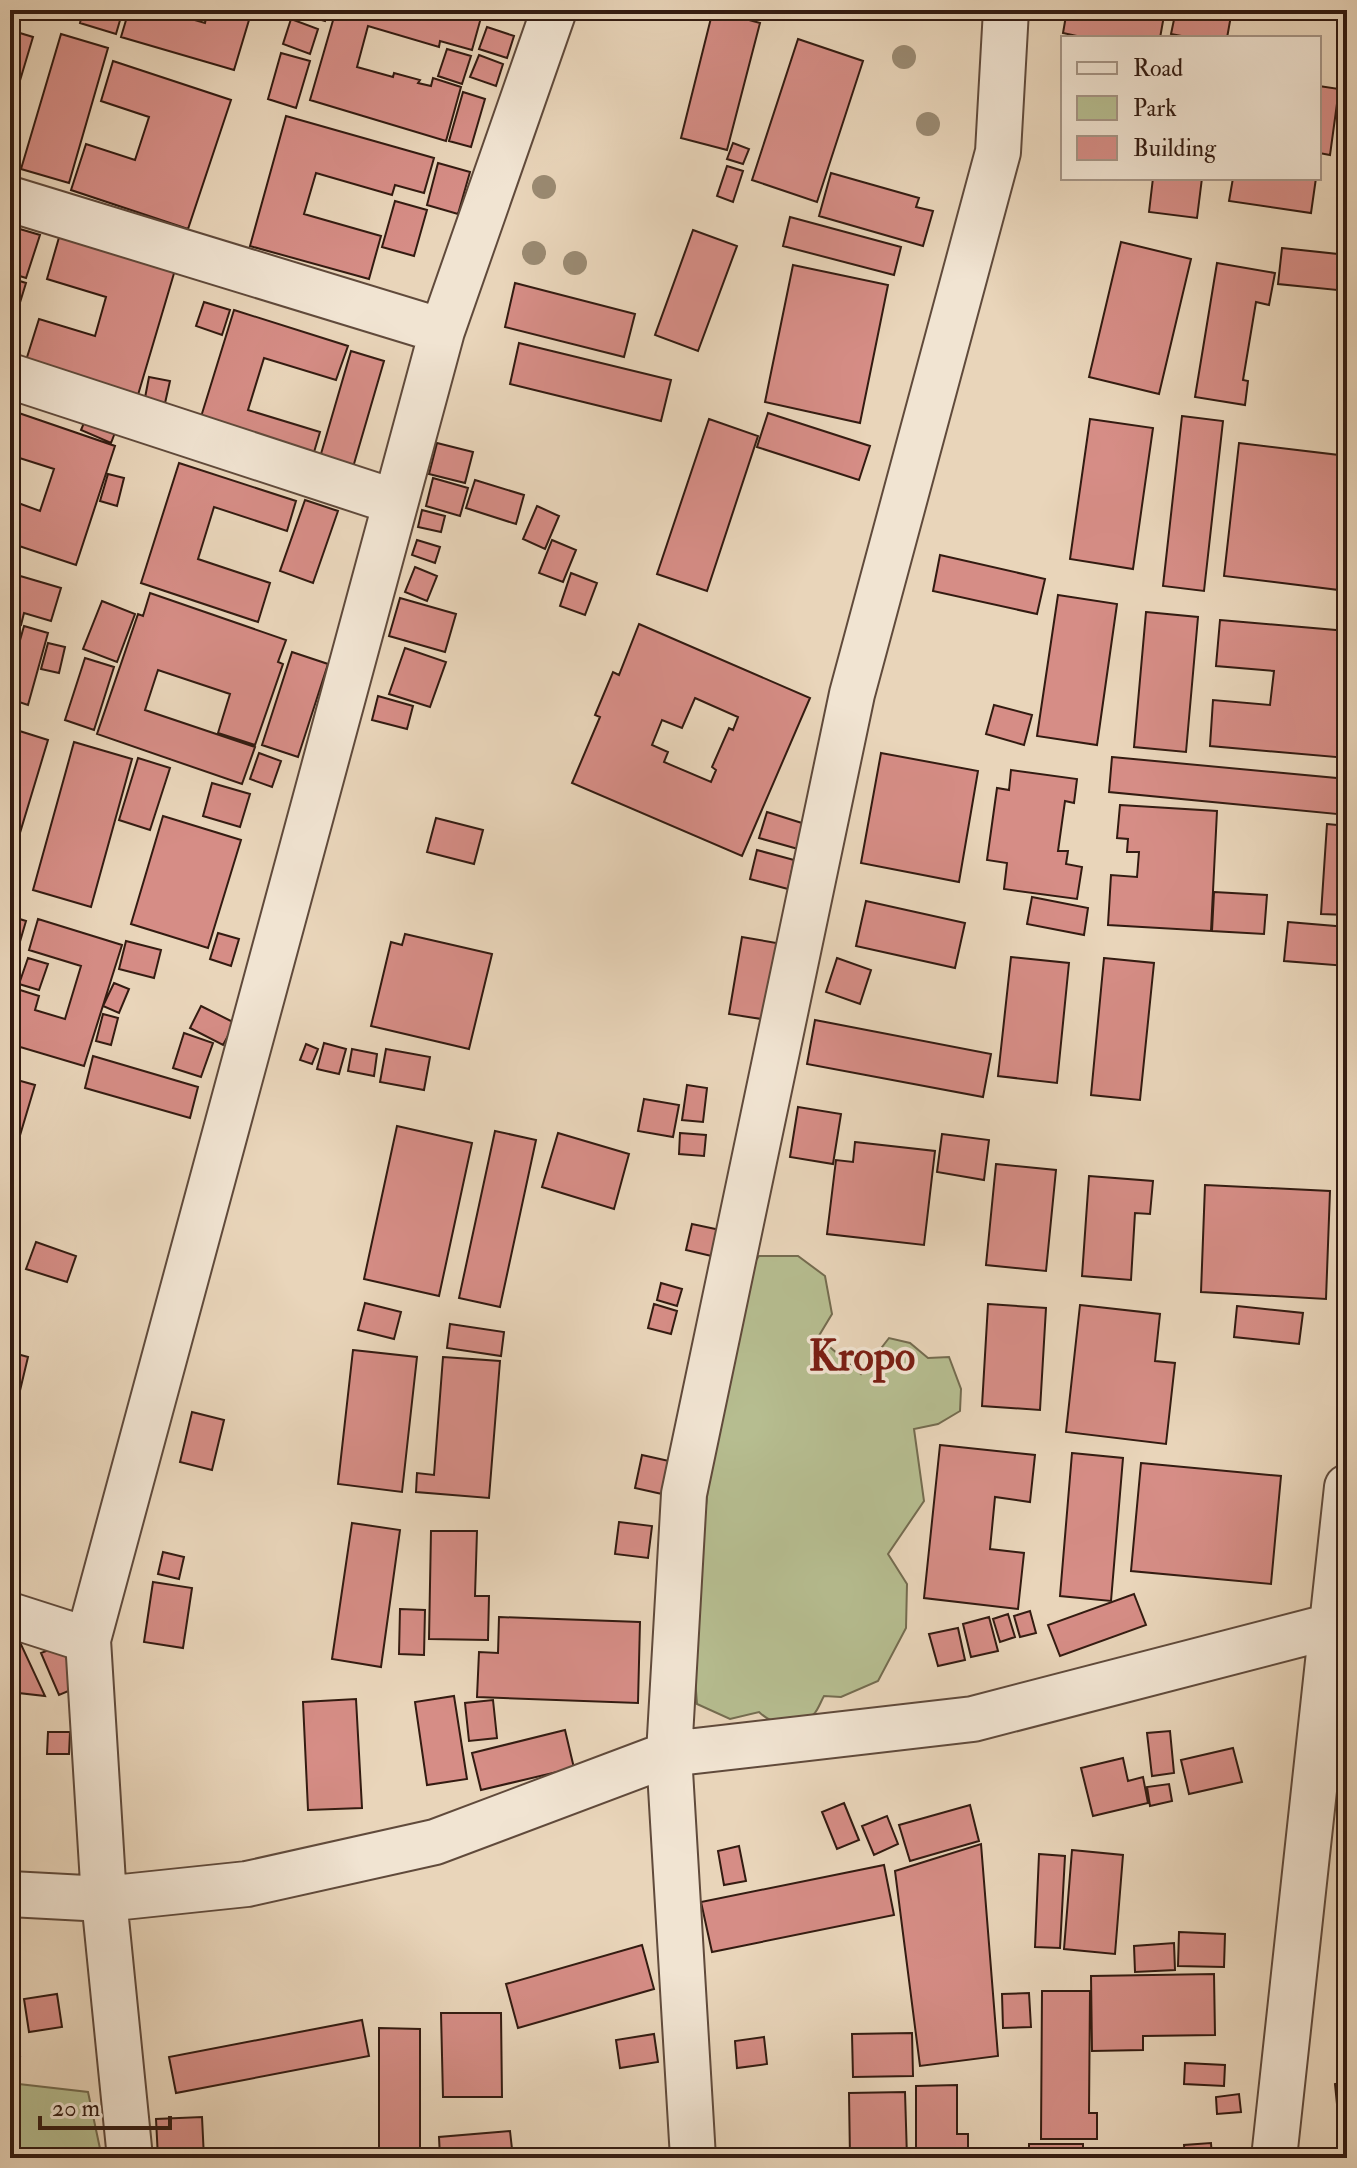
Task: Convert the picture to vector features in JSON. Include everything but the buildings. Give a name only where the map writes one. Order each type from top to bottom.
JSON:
[{"type":"street","points":[[130,2158],[104,1899],[88,1640],[442,331],[554,10]]},
{"type":"street","points":[[693,2158],[669,1754],[684,1494],[852,694],[998,152],[1006,10]]},
{"type":"street","points":[[10,199],[442,331]]},
{"type":"street","points":[[10,376],[395,502]]},
{"type":"street","points":[[1274,2158],[1339,1624],[1347,1487]]},
{"type":"street","points":[[10,1615],[88,1640]]},
{"type":"street","points":[[10,1894],[104,1899],[247,1884],[435,1842],[669,1754],[973,1719],[1339,1624]]},
{"type":"green space","points":[[759,1256],[798,1256],[825,1276],[832,1314],[817,1339],[861,1374],[889,1338],[910,1343],[928,1358],[949,1357],[961,1389],[960,1411],[938,1424],[914,1429],[924,1501],[888,1554],[907,1584],[906,1628],[878,1681],[841,1697],[824,1696],[814,1714],[793,1725],[772,1721],[759,1712],[730,1719],[697,1704],[692,1639],[713,1439],[734,1291]]},
{"type":"green space","points":[[10,2083],[88,2092],[102,2158],[10,2158]]},
{"type":"district","name":"Kropo","points":[[862,1357]]}]
